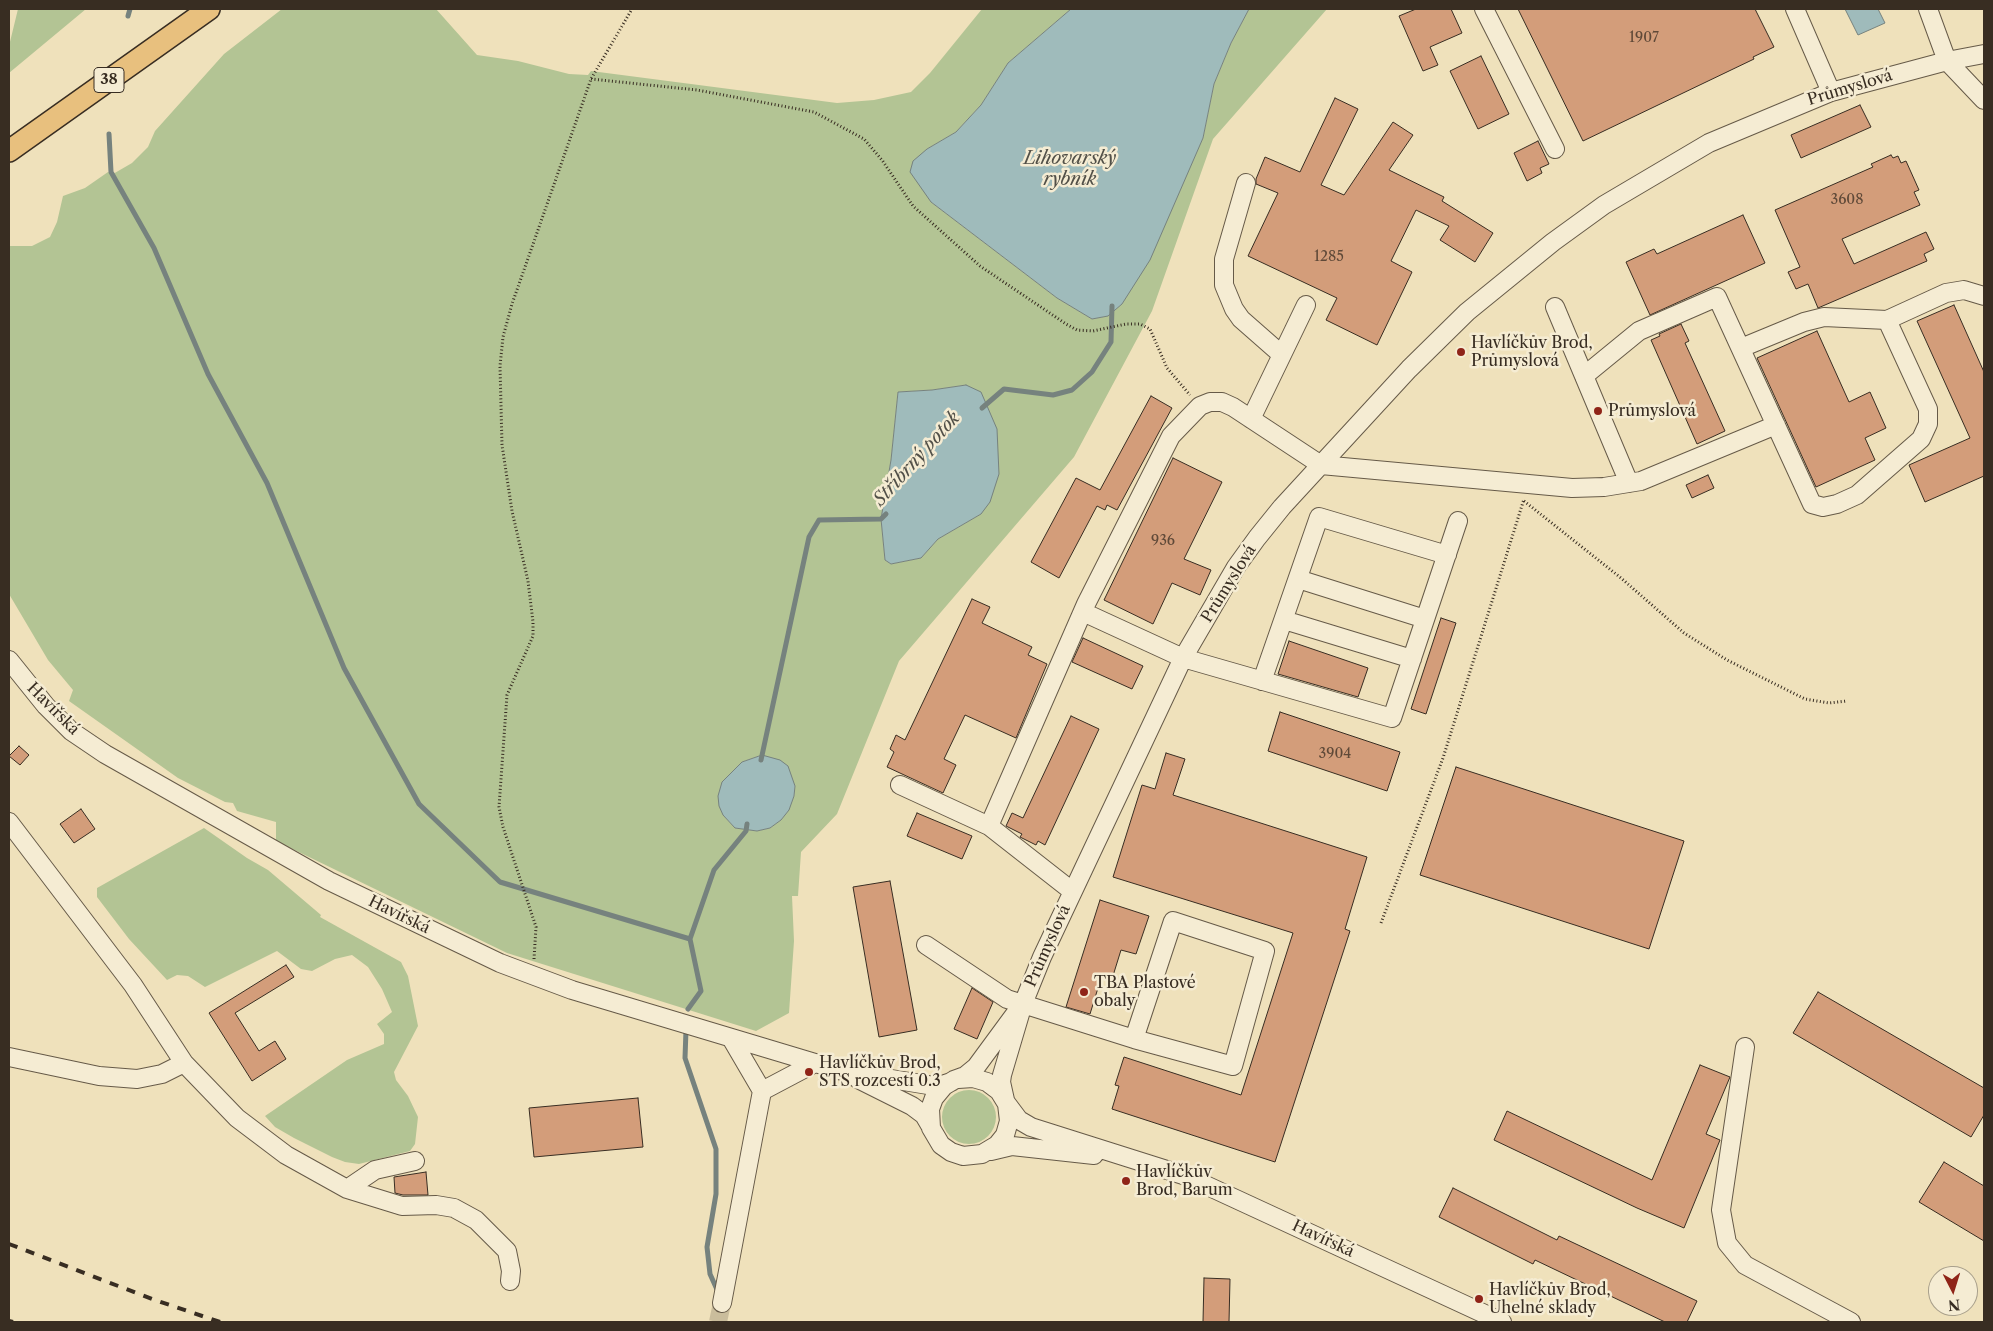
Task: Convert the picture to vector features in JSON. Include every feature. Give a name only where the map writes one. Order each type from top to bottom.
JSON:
[{"type":"main road","name":"38","points":[[9,151],[209,9]]},
{"type":"street","points":[[1484,9],[1555,149]]},
{"type":"street","points":[[1795,9],[1831,92]]},
{"type":"street","points":[[1928,9],[1947,61],[1984,100]]},
{"type":"street","name":"Průmyslová","points":[[1006,1102],[1002,1075],[1023,1004],[1072,891],[1183,658],[1236,567],[1282,507],[1409,370],[1467,312],[1553,242],[1604,205],[1709,143],[1831,92],[1947,61],[1984,54]]},
{"type":"street","points":[[1246,183],[1224,259],[1224,285],[1234,309],[1241,319],[1282,355]]},
{"type":"street","points":[[1741,348],[1804,322],[1824,317],[1887,320],[1946,293],[1964,290],[1984,296]]},
{"type":"street","points":[[1584,376],[1639,331],[1717,297],[1812,504],[1823,507],[1838,504],[1857,495],[1921,439],[1928,424],[1928,409],[1887,320]]},
{"type":"street","points":[[1251,419],[1306,305]]},
{"type":"street","points":[[1555,307],[1629,483]]},
{"type":"street","points":[[989,826],[1082,612],[1171,436],[1200,406],[1210,402],[1222,402],[1321,465],[1526,493],[1629,483],[1776,425]]},
{"type":"street","points":[[1262,681],[1319,517],[1447,555]]},
{"type":"street","points":[[1082,612],[1183,658],[1392,718],[1458,521]]},
{"type":"street","points":[[1298,579],[1425,618]]},
{"type":"street","points":[[1284,620],[1412,659]]},
{"type":"street","name":"Havířská","points":[[9,660],[52,712],[72,731],[105,754],[329,881],[500,963],[572,990],[842,1071],[939,1086],[969,1077],[984,1080],[996,1088],[1019,1120],[1031,1127],[1186,1176],[1216,1189],[1471,1316],[1502,1322]]},
{"type":"street","points":[[900,785],[989,826],[1072,891]]},
{"type":"street","points":[[9,822],[133,985],[184,1063],[237,1118],[286,1155],[347,1189],[402,1206],[436,1205],[454,1208],[476,1220],[508,1251],[511,1271],[510,1280]]},
{"type":"street","points":[[926,946],[1008,999],[1134,1039],[1232,1066],[1265,951],[1172,921],[1134,1039]]},
{"type":"street","name":"Průmyslová","points":[[954,1081],[976,1067],[1023,1004]]},
{"type":"street","points":[[722,1303],[762,1091],[731,1038]]},
{"type":"street","points":[[1745,1048],[1721,1210],[1727,1243],[1745,1265],[1851,1322]]},
{"type":"street","points":[[9,1057],[99,1076],[137,1079],[162,1074],[184,1063]]},
{"type":"street","points":[[762,1091],[815,1063]]},
{"type":"street","name":"Havířská","points":[[842,1071],[912,1106],[924,1115],[939,1142],[955,1154],[971,1157],[1012,1146],[1141,1162]]},
{"type":"street","points":[[931,1128],[930,1113],[933,1102],[939,1092],[954,1081]]},
{"type":"street","points":[[990,1151],[1000,1142],[1007,1130],[1009,1117],[1006,1102]]},
{"type":"street","points":[[347,1189],[375,1170],[415,1161]]},
{"type":"path","points":[[531,975],[536,927],[503,827],[499,807],[507,695],[533,636],[528,581],[512,511],[502,445],[500,366],[503,337],[512,304],[591,79],[632,9]]},
{"type":"path","points":[[591,79],[697,90],[814,112],[864,139],[882,160],[913,206],[980,266],[1066,324],[1077,330],[1093,331],[1133,324],[1140,324],[1150,329],[1168,368],[1200,406]]},
{"type":"path","points":[[1380,923],[1443,758],[1526,493],[1684,633],[1727,660],[1805,699],[1829,703],[1847,700]]},
{"type":"green space","points":[[18,9],[86,9],[9,73],[9,46]]},
{"type":"green space","points":[[282,9],[436,9],[477,55],[518,61],[569,74],[588,75],[591,71],[837,103],[874,100],[911,92],[930,73],[982,9],[1071,9],[1008,63],[981,105],[956,132],[927,149],[931,202],[1057,298],[1092,319],[1107,316],[1122,304],[1203,138],[1214,84],[1231,43],[1249,9],[1327,9],[1213,139],[1152,311],[1074,457],[899,661],[837,814],[801,852],[798,896],[792,896],[794,941],[789,1013],[756,1031],[507,953],[276,841],[276,822],[237,811],[233,803],[225,802],[178,778],[69,701],[73,690],[48,660],[9,594],[9,246],[32,246],[50,237],[57,222],[63,196],[85,188],[108,172],[113,174],[132,163],[148,147],[155,131],[224,54]],"holes":[[[966,385],[981,514],[938,539],[921,558],[891,564],[885,560],[881,519],[891,460],[898,392]],[[762,755],[795,786],[794,796],[781,820],[770,828],[757,831],[735,828],[723,815],[742,762]]]},
{"type":"green space","points":[[204,828],[268,870],[321,915],[320,917],[401,962],[408,976],[418,1026],[394,1072],[396,1080],[408,1096],[418,1117],[415,1144],[410,1151],[359,1164],[345,1162],[294,1138],[275,1127],[265,1116],[347,1060],[384,1044],[384,1034],[377,1024],[392,1012],[382,989],[368,967],[352,955],[335,959],[312,971],[301,969],[277,951],[205,987],[188,976],[177,975],[167,980],[129,939],[97,897],[97,888]]},
{"type":"green space","points":[[964,1090],[974,1090],[984,1094],[992,1102],[996,1117],[992,1132],[984,1140],[974,1144],[964,1144],[954,1140],[946,1132],[942,1122],[942,1112],[946,1102],[954,1094]]},
{"type":"water","name":"Lihovarský rybník","points":[[1071,9],[1249,9],[1231,43],[1214,84],[1203,138],[1150,260],[1122,304],[1108,316],[1092,319],[1057,298],[931,202],[910,172],[913,161],[927,149],[956,132],[981,105],[1008,63]]},
{"type":"water","points":[[1845,9],[1878,9],[1885,23],[1858,35]]},
{"type":"water","points":[[966,385],[981,392],[997,429],[999,474],[990,502],[981,514],[938,539],[921,558],[891,564],[885,560],[881,519],[891,460],[898,392]]},
{"type":"water","points":[[762,755],[780,760],[788,766],[795,786],[789,810],[781,820],[770,828],[757,831],[735,828],[723,815],[719,806],[718,796],[722,782],[742,762]]},
{"type":"building","points":[[1416,9],[1451,9],[1462,33],[1430,47],[1438,65],[1423,71],[1399,16]]},
{"type":"building","points":[[1518,9],[1755,9],[1774,47],[1753,57],[1754,59],[1583,141]]},
{"type":"building","points":[[1481,56],[1509,114],[1478,129],[1450,71]]},
{"type":"building","points":[[1335,98],[1358,109],[1321,185],[1344,195],[1393,122],[1413,135],[1389,170],[1444,197],[1442,201],[1493,233],[1475,262],[1440,240],[1449,226],[1416,210],[1391,261],[1412,272],[1377,345],[1326,320],[1337,298],[1248,256],[1278,193],[1256,184],[1256,179],[1265,157],[1300,172]]},
{"type":"building","points":[[1860,105],[1871,127],[1801,158],[1791,135]]},
{"type":"building","points":[[1538,141],[1549,164],[1540,168],[1542,173],[1527,181],[1514,153]]},
{"type":"building","points":[[1891,155],[1893,158],[1898,156],[1901,163],[1906,161],[1919,190],[1914,192],[1920,205],[1842,239],[1854,264],[1926,232],[1934,249],[1924,254],[1927,261],[1818,308],[1808,284],[1796,289],[1788,272],[1800,267],[1775,210],[1873,167],[1871,164]]},
{"type":"building","points":[[1743,215],[1765,263],[1650,315],[1626,262],[1654,249],[1657,254]]},
{"type":"building","points":[[1954,305],[1984,372],[1984,476],[1925,502],[1909,465],[1970,438],[1917,321]]},
{"type":"building","points":[[1681,324],[1689,341],[1685,343],[1725,431],[1697,444],[1651,340],[1660,336],[1659,334]]},
{"type":"building","points":[[1817,331],[1849,402],[1870,392],[1886,428],[1865,438],[1875,460],[1816,487],[1757,358]]},
{"type":"building","points":[[1151,396],[1172,408],[1117,510],[1107,505],[1105,510],[1097,506],[1059,578],[1031,562],[1076,478],[1100,490]]},
{"type":"building","points":[[1173,458],[1222,482],[1184,559],[1211,570],[1200,595],[1172,583],[1153,624],[1104,600]]},
{"type":"building","points":[[1708,475],[1714,488],[1692,498],[1686,485]]},
{"type":"building","points":[[972,599],[990,607],[982,623],[1032,647],[1028,655],[1047,664],[1016,738],[965,715],[944,759],[956,765],[943,793],[887,767],[894,752],[890,749],[896,735],[905,740]]},
{"type":"building","points":[[1441,618],[1456,623],[1426,714],[1411,709]]},
{"type":"building","points":[[1083,638],[1143,666],[1132,689],[1072,662]]},
{"type":"building","points":[[1289,641],[1368,668],[1358,697],[1278,674]]},
{"type":"building","points":[[1280,712],[1400,752],[1387,791],[1268,751]]},
{"type":"building","points":[[1071,716],[1099,729],[1045,845],[1038,841],[1036,845],[1020,837],[1022,834],[1006,826],[1012,813],[1023,818]]},
{"type":"building","points":[[19,746],[29,755],[20,765],[9,756]]},
{"type":"building","points":[[1166,753],[1185,759],[1173,795],[1367,857],[1345,929],[1350,931],[1275,1162],[1112,1109],[1119,1086],[1115,1085],[1124,1057],[1241,1095],[1293,933],[1113,877],[1142,785],[1155,789]]},
{"type":"building","points":[[1456,767],[1684,841],[1649,949],[1420,875]]},
{"type":"building","points":[[81,809],[95,829],[74,843],[60,824]]},
{"type":"building","points":[[917,813],[972,836],[962,859],[907,836]]},
{"type":"building","points":[[890,881],[917,1030],[879,1037],[853,887]]},
{"type":"building","points":[[1100,900],[1149,916],[1136,954],[1121,950],[1112,979],[1102,975],[1090,1014],[1066,1007]]},
{"type":"building","points":[[286,965],[294,977],[235,1013],[259,1051],[275,1041],[286,1059],[252,1081],[209,1013]]},
{"type":"building","points":[[972,988],[993,1002],[977,1039],[954,1029]]},
{"type":"building","points":[[1818,992],[1984,1088],[1984,1115],[1971,1137],[1793,1033]]},
{"type":"building","points":[[1700,1065],[1730,1077],[1706,1134],[1720,1140],[1684,1228],[1637,1208],[1494,1140],[1507,1111],[1652,1180]]},
{"type":"building","points":[[638,1098],[643,1147],[534,1157],[529,1108]]},
{"type":"building","points":[[1944,1162],[1984,1186],[1984,1241],[1919,1202]]},
{"type":"building","points":[[426,1172],[428,1195],[403,1195],[395,1193],[394,1177]]},
{"type":"building","points":[[1453,1188],[1557,1240],[1559,1236],[1697,1301],[1687,1322],[1665,1322],[1535,1260],[1533,1264],[1439,1217]]},
{"type":"building","points":[[1204,1278],[1230,1279],[1229,1322],[1203,1322]]},
{"type":"waterway","points":[[128,16],[130,9]]},
{"type":"waterway","points":[[109,134],[111,172],[154,248],[208,374],[267,483],[344,668],[419,804],[500,882],[690,939]]},
{"type":"waterway","name":"Stříbrný potok","points":[[982,408],[1004,389],[1053,395],[1072,390],[1092,372],[1111,342],[1112,306]]},
{"type":"waterway","name":"Stříbrný potok","points":[[761,760],[809,537],[819,520],[881,519],[886,514]]},
{"type":"waterway","name":"Stříbrný potok","points":[[688,1009],[701,991],[690,939],[714,870],[746,831],[747,824]]},
{"type":"waterway","name":"Stříbrný potok","points":[[686,1030],[685,1058],[716,1149],[716,1194],[707,1247],[710,1274],[719,1294]]},
{"type":"tunnel","points":[[718,1322],[722,1303]]},
{"type":"railway","points":[[9,1244],[152,1299],[220,1322]]},
{"type":"railway","points":[[9,1321],[13,1322]]},
{"type":"place","name":"Havlíčkův Brod, Průmyslová","points":[[1461,352]]},
{"type":"place","name":"Průmyslová","points":[[1598,411]]},
{"type":"place","name":"TBA Plastové obaly","points":[[1084,992]]},
{"type":"place","name":"Havlíčkův Brod, STS rozcestí 0.3","points":[[809,1072]]},
{"type":"place","name":"Havlíčkův Brod, Barum","points":[[1126,1181]]},
{"type":"place","name":"Havlíčkův Brod, Uhelné sklady","points":[[1479,1299]]}]
